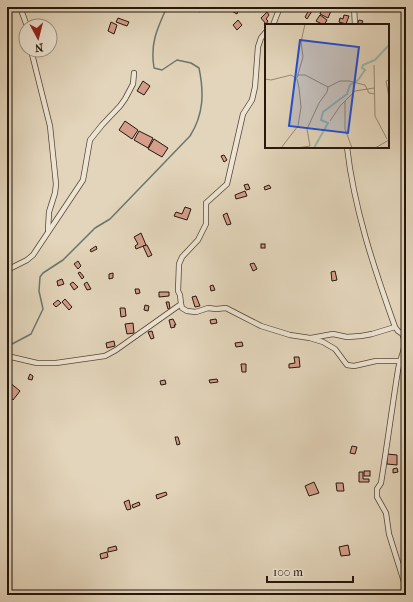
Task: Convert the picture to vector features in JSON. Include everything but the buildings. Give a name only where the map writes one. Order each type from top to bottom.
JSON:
[{"type":"street","points":[[20,7],[25,18]]},
{"type":"street","points":[[272,24],[280,7]]},
{"type":"street","points":[[354,7],[355,24]]},
{"type":"street","points":[[265,33],[261,38],[258,47],[255,87],[252,100],[243,114],[227,184],[206,203],[206,224],[198,240],[182,257],[179,264],[178,291],[182,308],[187,311],[196,312],[208,308],[226,308],[261,326],[290,335],[310,338],[323,342],[335,349],[347,365],[354,366],[376,360],[400,361]]},
{"type":"street","points":[[33,58],[50,126],[56,184],[55,193],[49,212],[48,231]]},
{"type":"street","points":[[7,270],[27,260],[33,255],[83,180],[90,140],[125,99],[133,84],[134,73]]},
{"type":"street","points":[[347,148],[350,177],[362,227],[376,274],[395,327],[404,335],[405,343],[400,361],[382,483],[377,490],[377,497],[386,513],[389,534],[406,588],[406,595]]},
{"type":"street","points":[[7,356],[37,363],[56,363],[105,356],[116,350],[181,304]]},
{"type":"street","points":[[310,338],[333,334],[347,337],[361,336],[395,327]]},
{"type":"waterway","points":[[7,349],[12,344],[31,334],[43,309],[39,291],[40,277],[43,273],[63,260],[95,228],[110,219],[190,136],[195,128],[202,103],[202,86],[199,68],[191,63],[177,60],[162,70],[154,68],[153,51],[155,36],[167,7]]}]
